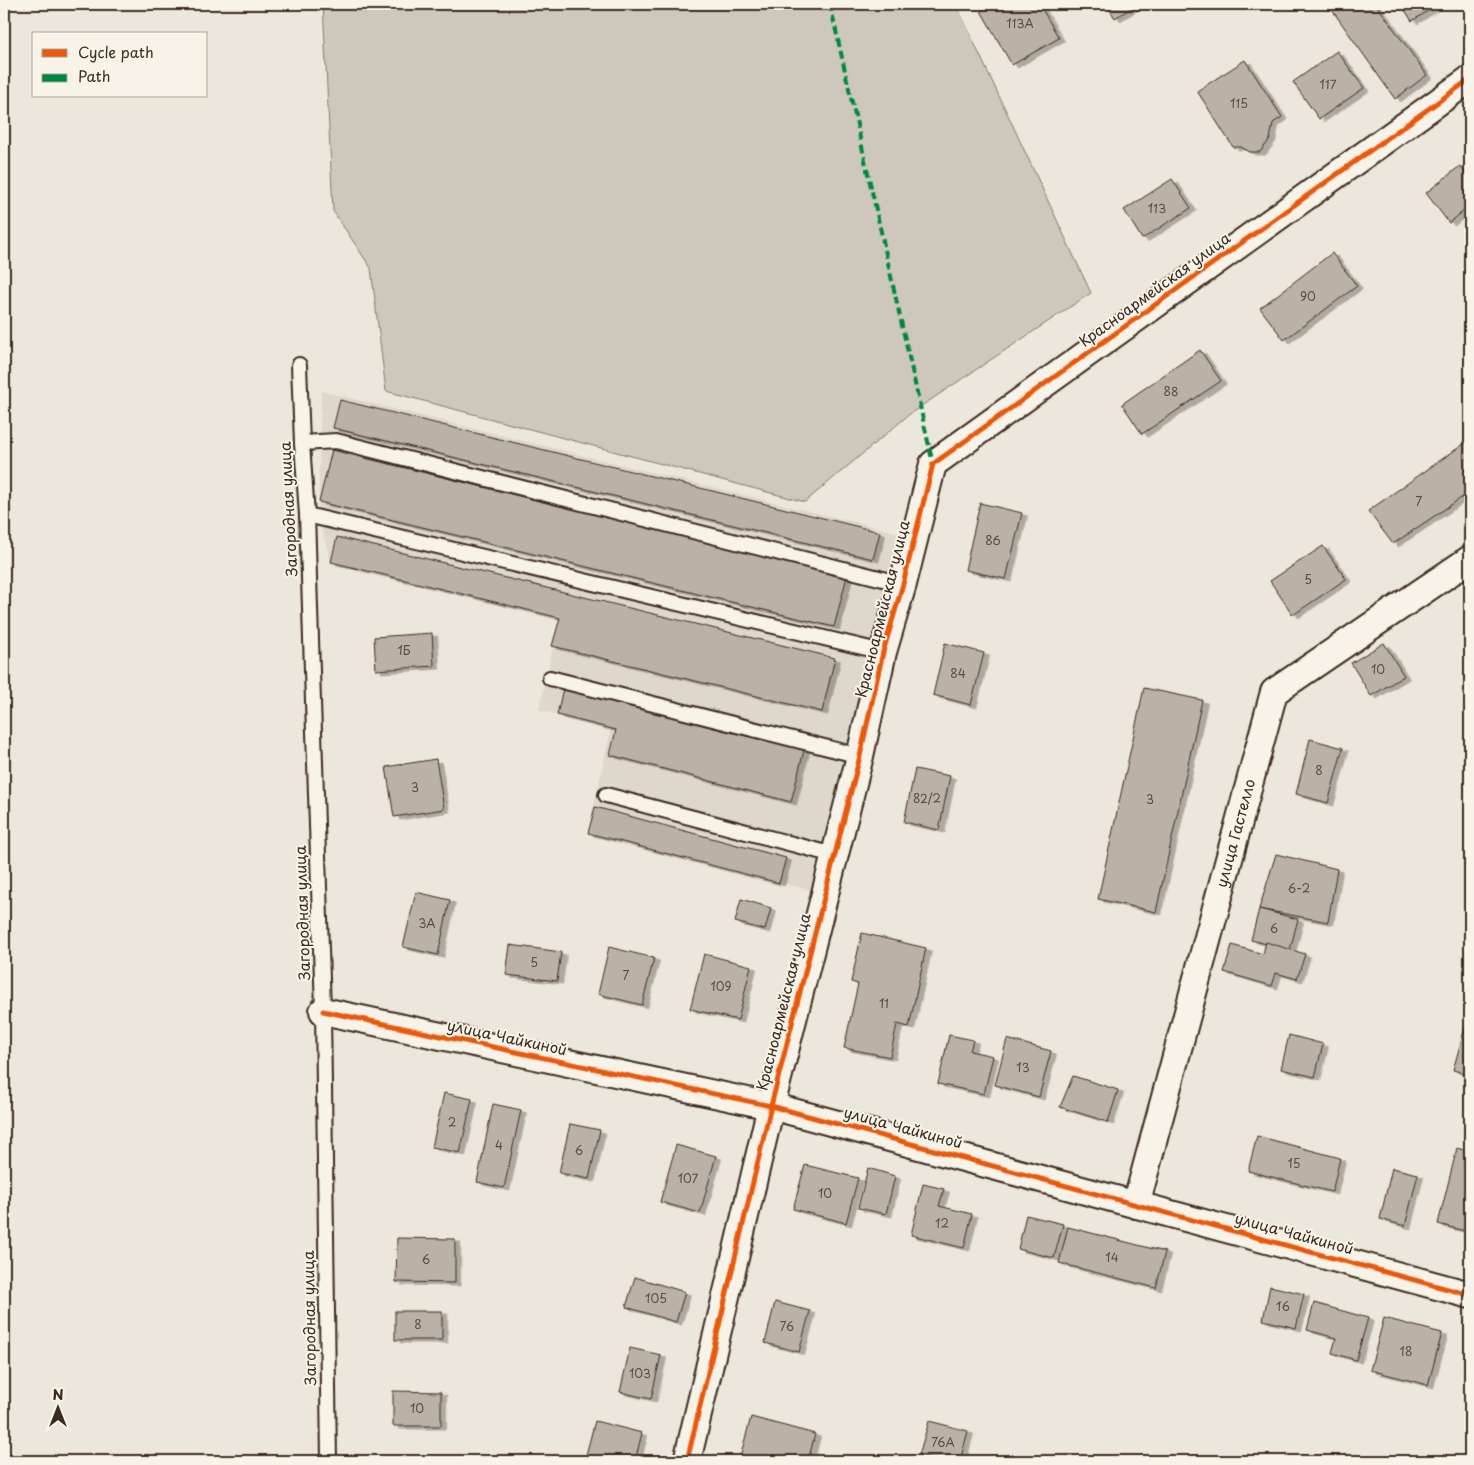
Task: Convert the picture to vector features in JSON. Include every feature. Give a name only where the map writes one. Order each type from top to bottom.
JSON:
[{"type":"street","name":"Красноармейская улица","points":[[687,1461],[772,1106],[860,756],[883,652],[903,584],[933,464],[1470,79]]},
{"type":"street","name":"улица Гастелло","points":[[1136,1205],[1274,692],[1470,559]]},
{"type":"street","name":"улица Чайкиной","points":[[322,1012],[772,1106],[1470,1295]]},
{"type":"lane","name":"Загородная улица","points":[[299,365],[307,516],[322,1012],[329,1461]]},
{"type":"lane","points":[[302,443],[336,441],[903,584]]},
{"type":"lane","points":[[307,516],[883,652]]},
{"type":"lane","points":[[550,678],[860,756]]},
{"type":"lane","points":[[606,795],[834,855]]},
{"type":"shaded area","points":[[323,4],[956,4],[1091,293],[911,413],[805,502],[386,391],[371,268],[333,211]]},
{"type":"shaded area","points":[[321,391],[903,534],[813,891],[588,833],[611,729],[539,710],[559,618],[331,562],[318,516]]},
{"type":"building","points":[[993,4],[1039,4],[1059,38],[1012,65],[981,11]]},
{"type":"building","points":[[1106,4],[1138,4],[1115,18]]},
{"type":"building","points":[[1334,4],[1376,4],[1427,75],[1395,99],[1330,7]]},
{"type":"building","points":[[1401,4],[1439,4],[1412,21]]},
{"type":"building","points":[[1337,51],[1364,88],[1319,119],[1293,82]]},
{"type":"building","points":[[1245,60],[1282,117],[1273,123],[1270,139],[1260,152],[1250,152],[1241,147],[1233,147],[1197,91]]},
{"type":"building","points":[[1460,166],[1470,179],[1470,206],[1449,223],[1426,193]]},
{"type":"building","points":[[1172,179],[1191,208],[1142,239],[1124,210]]},
{"type":"building","points":[[1332,253],[1357,286],[1284,340],[1260,308]]},
{"type":"building","points":[[1200,350],[1221,381],[1142,434],[1122,404]]},
{"type":"building","points":[[340,400],[880,532],[873,559],[333,428]]},
{"type":"building","points":[[1468,441],[1470,444],[1470,492],[1393,544],[1368,511]]},
{"type":"building","points":[[332,450],[847,576],[834,627],[319,502]]},
{"type":"building","points":[[980,503],[1022,513],[1006,579],[965,570]]},
{"type":"building","points":[[337,537],[835,658],[822,712],[552,646],[560,618],[331,562]]},
{"type":"building","points":[[1323,546],[1346,579],[1293,615],[1270,581]]},
{"type":"building","points":[[432,633],[434,666],[376,670],[374,637]]},
{"type":"building","points":[[945,643],[984,653],[971,705],[933,695]]},
{"type":"building","points":[[1384,643],[1404,676],[1371,696],[1351,663]]},
{"type":"building","points":[[564,684],[805,746],[791,802],[610,755],[616,730],[557,715]]},
{"type":"building","points":[[1144,688],[1202,700],[1156,912],[1098,899]]},
{"type":"building","points":[[1310,739],[1343,748],[1328,803],[1296,794]]},
{"type":"building","points":[[436,759],[444,809],[394,817],[386,767]]},
{"type":"building","points":[[915,769],[950,776],[939,830],[904,822]]},
{"type":"building","points":[[595,807],[786,858],[779,883],[588,833]]},
{"type":"building","points":[[1276,854],[1337,869],[1328,922],[1259,909]]},
{"type":"building","points":[[416,892],[450,900],[438,955],[403,947]]},
{"type":"building","points":[[741,899],[771,908],[765,930],[735,922]]},
{"type":"building","points":[[1259,909],[1298,919],[1290,950],[1251,940]]},
{"type":"building","points":[[862,933],[926,948],[909,1027],[897,1024],[890,1057],[844,1048],[858,984],[851,982]]},
{"type":"building","points":[[1266,942],[1305,954],[1297,979],[1276,973],[1272,986],[1224,972],[1232,945],[1263,954]]},
{"type":"building","points":[[510,945],[561,952],[557,981],[506,975]]},
{"type":"building","points":[[609,947],[654,958],[642,1005],[598,994]]},
{"type":"building","points":[[704,954],[751,966],[738,1020],[690,1009]]},
{"type":"building","points":[[1470,1014],[1470,1075],[1453,1070]]},
{"type":"building","points":[[949,1035],[973,1040],[970,1051],[993,1056],[984,1094],[938,1084]]},
{"type":"building","points":[[1289,1035],[1323,1044],[1315,1077],[1281,1069]]},
{"type":"building","points":[[1007,1039],[1051,1051],[1039,1097],[995,1085]]},
{"type":"building","points":[[1073,1076],[1118,1090],[1108,1122],[1060,1107]]},
{"type":"building","points":[[444,1093],[472,1099],[460,1153],[432,1147]]},
{"type":"building","points":[[493,1104],[521,1110],[504,1188],[477,1182]]},
{"type":"building","points":[[570,1124],[600,1130],[589,1179],[559,1173]]},
{"type":"building","points":[[1257,1136],[1340,1158],[1332,1192],[1248,1171]]},
{"type":"building","points":[[676,1145],[716,1156],[700,1213],[660,1202]]},
{"type":"building","points":[[1457,1148],[1470,1152],[1469,1232],[1438,1224]]},
{"type":"building","points":[[805,1165],[858,1178],[846,1223],[793,1209]]},
{"type":"building","points":[[868,1168],[895,1176],[886,1214],[858,1208]]},
{"type":"building","points":[[1392,1168],[1418,1174],[1405,1226],[1380,1219]]},
{"type":"building","points":[[923,1184],[944,1189],[939,1206],[972,1214],[964,1248],[911,1235]]},
{"type":"building","points":[[1026,1215],[1063,1224],[1054,1258],[1018,1249]]},
{"type":"building","points":[[1068,1227],[1165,1252],[1156,1288],[1059,1263]]},
{"type":"building","points":[[397,1238],[455,1239],[455,1283],[396,1282]]},
{"type":"building","points":[[635,1277],[685,1292],[676,1322],[626,1307]]},
{"type":"building","points":[[1270,1286],[1304,1294],[1296,1328],[1263,1320]]},
{"type":"building","points":[[775,1302],[810,1311],[799,1352],[765,1343]]},
{"type":"building","points":[[1314,1303],[1368,1318],[1356,1360],[1332,1353],[1336,1338],[1307,1330]]},
{"type":"building","points":[[395,1311],[442,1311],[442,1340],[395,1340]]},
{"type":"building","points":[[1384,1318],[1442,1333],[1428,1385],[1370,1370]]},
{"type":"building","points":[[630,1348],[661,1355],[651,1399],[620,1392]]},
{"type":"building","points":[[393,1391],[441,1392],[441,1426],[393,1426]]},
{"type":"building","points":[[751,1417],[815,1434],[808,1461],[739,1461]]},
{"type":"building","points":[[595,1421],[642,1433],[635,1461],[609,1461],[586,1455]]},
{"type":"building","points":[[929,1421],[968,1431],[960,1461],[941,1461],[919,1455]]},
{"type":"marked path","points":[[830,4],[933,464]]},
{"type":"cycle path","points":[[687,1461],[771,1106],[860,756],[883,652],[903,584],[933,464],[1470,79]]},
{"type":"cycle path","points":[[323,1011],[771,1106],[1470,1295]]}]
